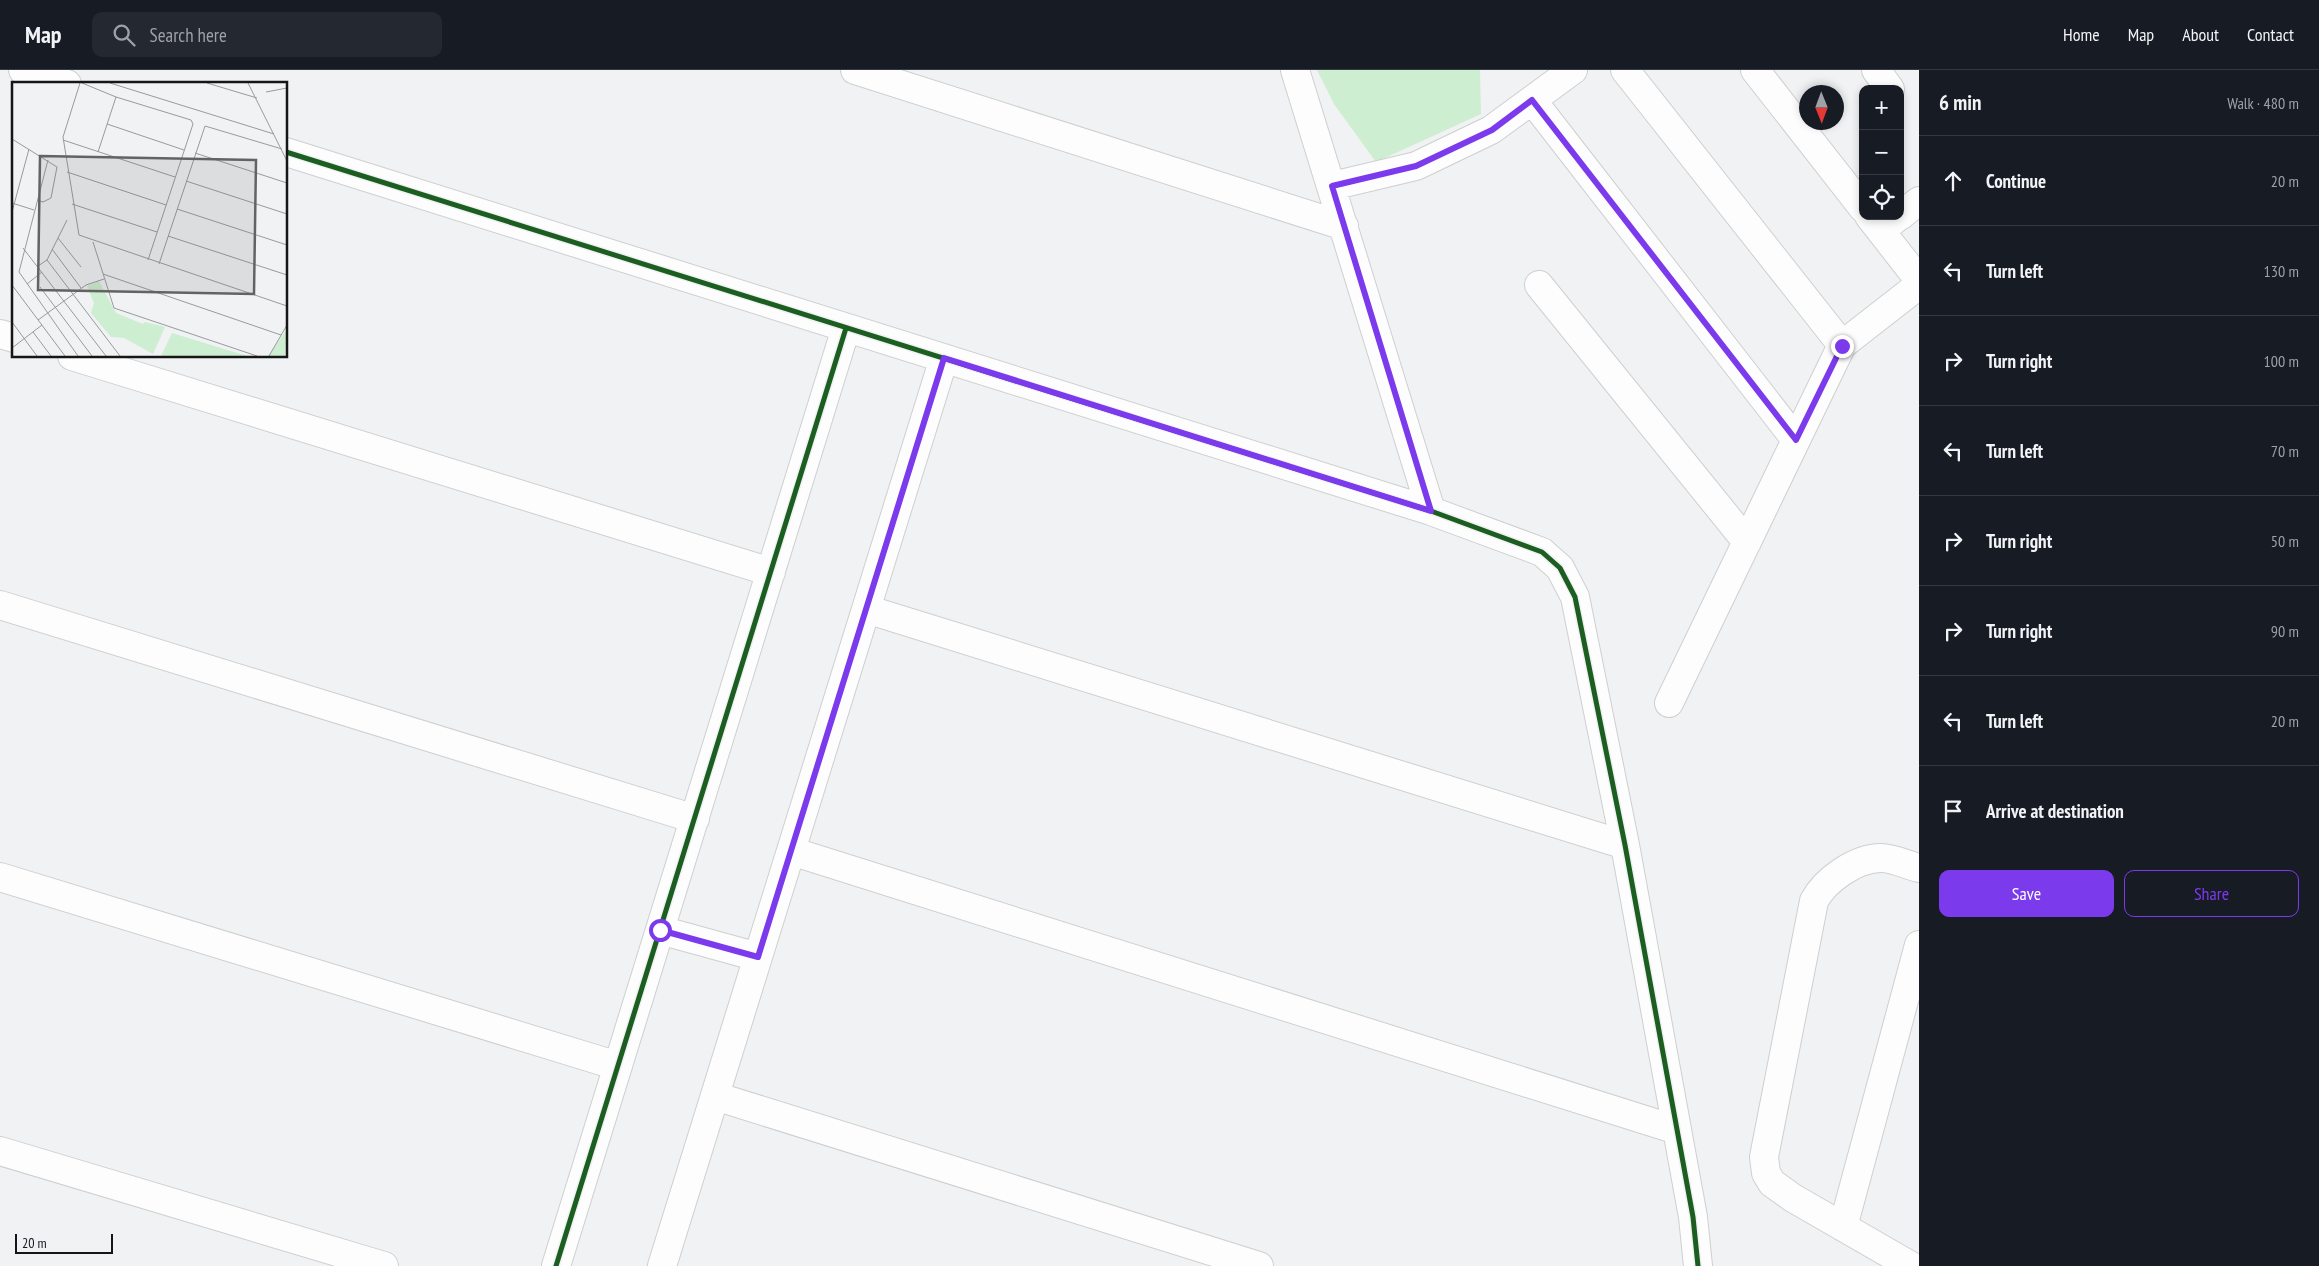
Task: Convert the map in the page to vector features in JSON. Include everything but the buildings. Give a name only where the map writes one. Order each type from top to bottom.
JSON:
[{"type":"street","points":[[24,70],[61,82]]},
{"type":"street","points":[[855,70],[1344,226]]},
{"type":"street","points":[[1295,70],[1431,511]]},
{"type":"street","points":[[1332,186],[1416,166],[1492,130],[1573,70]]},
{"type":"street","points":[[1625,70],[1842,346]]},
{"type":"street","points":[[1755,70],[1859,203]]},
{"type":"street","points":[[1876,70],[1887,85]]},
{"type":"street","points":[[1532,100],[1796,440]]},
{"type":"street","points":[[288,153],[1431,511],[1542,552],[1560,568],[1574,597],[1625,845],[1693,1217],[1698,1266]]},
{"type":"street","points":[[1904,210],[1919,201]]},
{"type":"street","points":[[1887,220],[1919,280]]},
{"type":"street","points":[[1538,285],[1747,542]]},
{"type":"street","points":[[1669,703],[1842,346],[1919,285]]},
{"type":"street","points":[[556,1266],[846,328]]},
{"type":"street","points":[[78,358],[771,572]]},
{"type":"street","points":[[662,1266],[944,358]]},
{"type":"street","points":[[0,605],[695,819]]},
{"type":"street","points":[[866,609],[1625,845]]},
{"type":"street","points":[[791,851],[1677,1130]]},
{"type":"street","points":[[1911,1266],[1792,1198],[1772,1183],[1766,1173],[1764,1158],[1814,901],[1818,893],[1833,878],[1862,862],[1881,858],[1919,868]]},
{"type":"street","points":[[0,877],[618,1066]]},
{"type":"street","points":[[660,930],[758,957]]},
{"type":"street","points":[[1843,1227],[1919,946]]},
{"type":"street","points":[[715,1096],[1259,1266]]},
{"type":"street","points":[[0,1151],[384,1266]]},
{"type":"green space","points":[[1317,70],[1480,70],[1481,114],[1376,162],[1334,104]]},
{"type":"cycle path","points":[[288,153],[1431,511],[1542,552],[1560,568],[1575,597],[1625,845],[1693,1217],[1698,1266]]},
{"type":"cycle path","points":[[556,1266],[846,328]]},
{"type":"route","points":[[660,930],[758,957],[944,358],[1431,511],[1332,186],[1416,166],[1492,130],[1532,100],[1796,440],[1842,346]]}]
